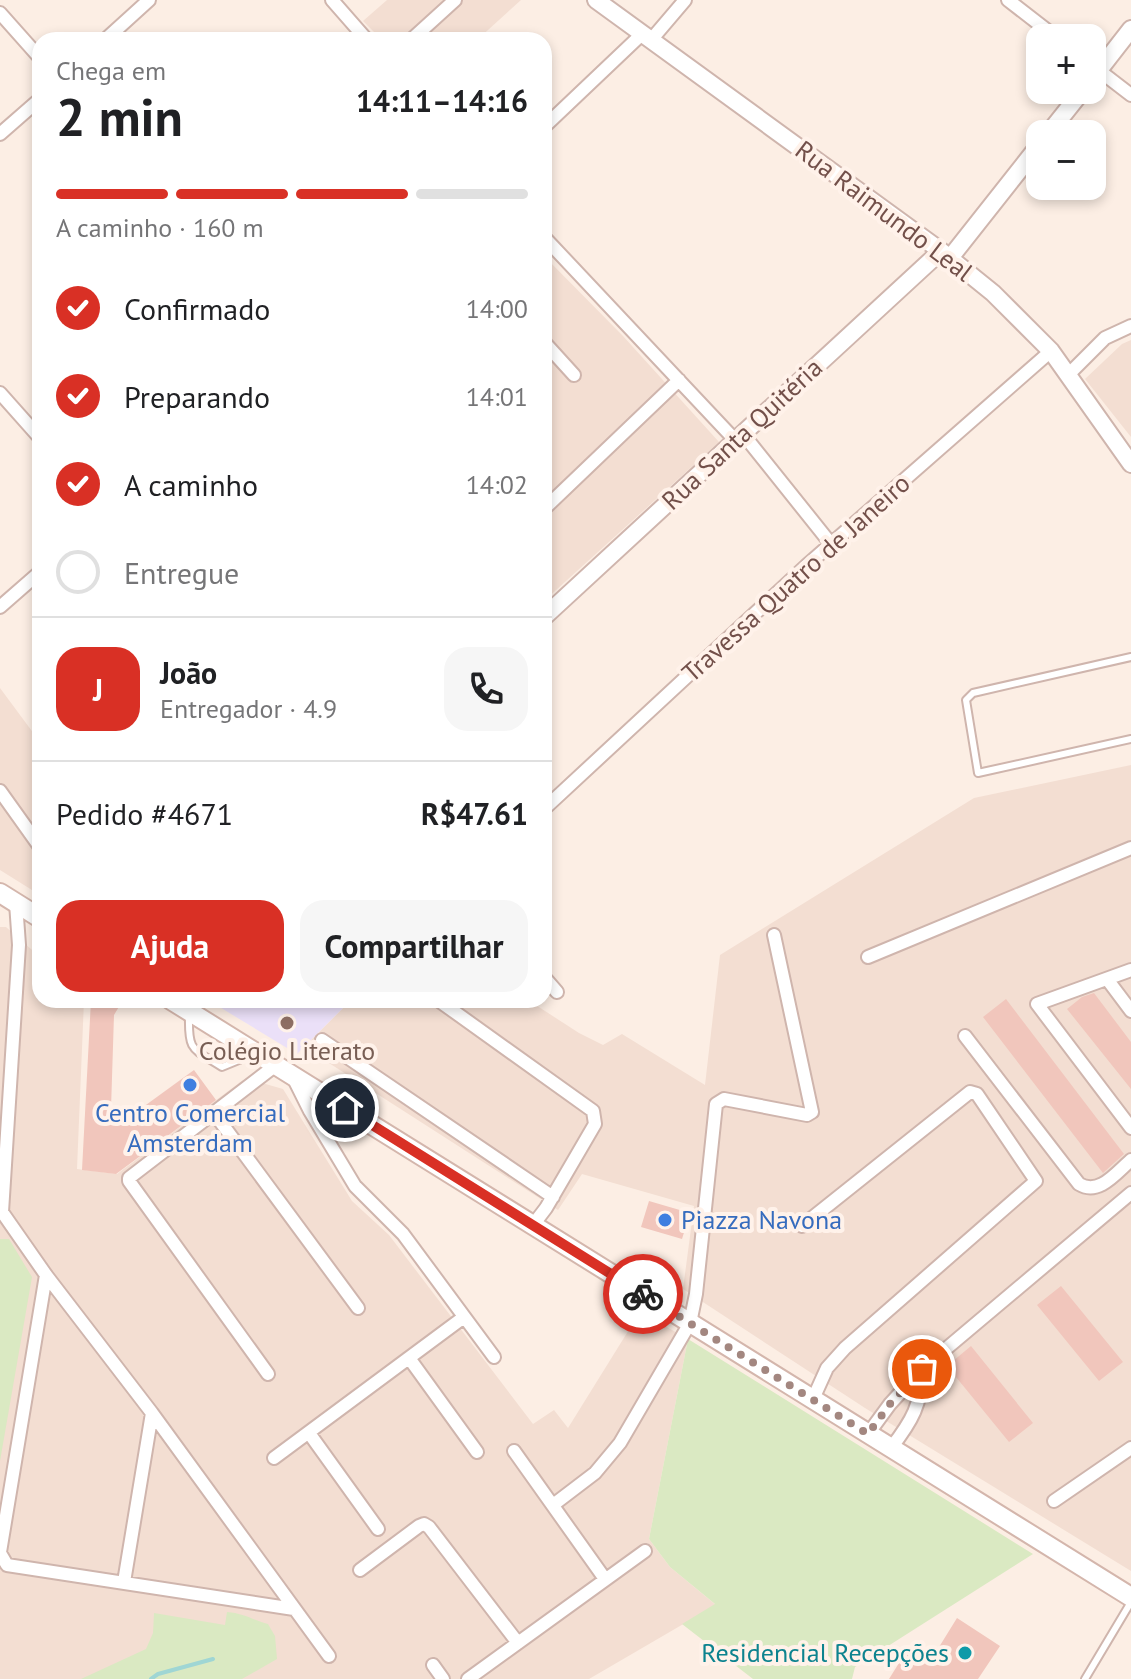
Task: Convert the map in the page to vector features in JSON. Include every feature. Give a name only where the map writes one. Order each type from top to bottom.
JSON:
[{"type":"main road","points":[[8,898],[32,913]]},
{"type":"main road","points":[[184,1008],[1131,1600]]},
{"type":"street","points":[[114,32],[149,0]]},
{"type":"street","points":[[332,0],[360,32]]},
{"type":"street","points":[[420,32],[455,0]]},
{"type":"street","name":"Rua Raimundo Leal","points":[[596,0],[993,293],[1051,351],[1131,464]]},
{"type":"street","points":[[552,120],[685,0]]},
{"type":"street","points":[[1008,0],[1039,24]]},
{"type":"street","points":[[0,13],[32,49]]},
{"type":"street","points":[[1106,58],[1131,29]]},
{"type":"street","points":[[1106,79],[1131,95]]},
{"type":"street","points":[[1059,120],[1072,104]]},
{"type":"street","points":[[0,134],[32,106]]},
{"type":"street","name":"Rua Santa Quitéria","points":[[552,610],[739,437],[945,255],[1026,160]]},
{"type":"street","points":[[552,245],[679,380],[739,437],[831,544]]},
{"type":"street","points":[[1069,374],[1105,338],[1131,326]]},
{"type":"street","points":[[552,351],[574,375]]},
{"type":"street","name":"Travessa Quatro de Janeiro","points":[[552,802],[831,544],[1051,351]]},
{"type":"street","points":[[552,501],[679,380]]},
{"type":"street","points":[[0,393],[32,429]]},
{"type":"street","points":[[0,607],[32,579]]},
{"type":"street","points":[[0,791],[32,836]]},
{"type":"street","points":[[868,957],[1131,848]]},
{"type":"street","points":[[8,898],[19,945],[2,1206],[6,1219],[329,1656]]},
{"type":"street","points":[[553,1505],[595,1473],[620,1443],[690,1323],[696,1294],[716,1104],[724,1099],[807,1115],[812,1112],[774,935]]},
{"type":"street","points":[[1131,970],[1037,1004],[1131,1128]]},
{"type":"street","points":[[1107,979],[1131,1011]]},
{"type":"street","points":[[552,986],[557,992]]},
{"type":"street","points":[[449,1008],[593,1111],[595,1124],[533,1225]]},
{"type":"street","points":[[965,1036],[1079,1184],[1086,1188],[1100,1186],[1131,1160]]},
{"type":"street","points":[[322,1040],[553,1197]]},
{"type":"street","points":[[268,1374],[129,1178],[214,1113],[284,1070],[355,1186],[403,1234],[494,1357]]},
{"type":"street","points":[[802,1226],[970,1092],[977,1094],[1036,1181],[845,1348],[827,1368],[813,1399]]},
{"type":"street","points":[[214,1113],[358,1308]]},
{"type":"street","points":[[868,1434],[922,1369],[1131,1193]]},
{"type":"street","points":[[46,1275],[0,1553],[7,1565],[294,1609]]},
{"type":"street","points":[[274,1458],[464,1317]]},
{"type":"street","points":[[409,1358],[477,1452]]},
{"type":"street","points":[[891,1448],[912,1421],[922,1391],[922,1369]]},
{"type":"street","points":[[124,1582],[152,1413]]},
{"type":"street","points":[[309,1433],[378,1529]]},
{"type":"street","points":[[1054,1501],[1131,1448]]},
{"type":"street","points":[[514,1451],[605,1579]]},
{"type":"street","points":[[360,1570],[424,1524],[518,1643]]},
{"type":"street","points":[[468,1679],[645,1551]]},
{"type":"street","points":[[433,1665],[443,1679]]},
{"type":"lane","points":[[1131,657],[973,693],[966,700],[978,773],[1131,739]]},
{"type":"lane","points":[[189,1011],[191,1047],[222,1067],[252,1050]]},
{"type":"lane","points":[[1085,1679],[1131,1600]]},
{"type":"shaded area","points":[[387,0],[521,0],[486,32],[374,32],[363,21]]},
{"type":"shaded area","points":[[552,264],[623,336],[719,442],[552,594]]},
{"type":"shaded area","points":[[1131,340],[1131,437],[1085,379],[1122,344]]},
{"type":"shaded area","points":[[0,688],[32,731],[32,890],[0,870]]},
{"type":"shaded area","points":[[1131,765],[1131,1571],[865,1408],[683,1289],[694,1206],[582,1174],[558,1210],[304,1047],[343,1008],[540,1008],[603,1045],[622,1034],[705,1085],[720,955],[974,798]]},
{"type":"shaded area","points":[[0,927],[6,927],[32,950],[32,1008],[84,1008],[77,1169],[117,1174],[243,1080],[255,1081],[283,1089],[352,1201],[389,1235],[533,1424],[554,1410],[568,1428],[640,1312],[688,1339],[649,1539],[670,1567],[716,1605],[589,1679],[0,1679]]},
{"type":"shaded area","name":"Colégio Literato","points":[[221,1008],[343,1008],[297,1054]]},
{"type":"green space","points":[[0,1239],[9,1239],[32,1277],[0,1461]]},
{"type":"green space","points":[[688,1339],[1033,1554],[855,1667],[852,1679],[753,1679],[682,1624],[715,1604],[670,1567],[649,1539]]},
{"type":"green space","points":[[227,1612],[268,1624],[275,1636],[277,1659],[242,1679],[81,1679],[146,1649],[153,1633],[154,1613],[225,1625]]},
{"type":"building","points":[[1094,993],[1131,1042],[1131,1089],[1067,1009],[1082,997]]},
{"type":"building","points":[[1006,999],[1124,1154],[1103,1173],[983,1017]]},
{"type":"building","name":"Centro Comercial Amsterdam","points":[[91,1008],[118,1008],[114,1015],[111,1109],[139,1110],[194,1070],[216,1100],[116,1174],[82,1170]]},
{"type":"building","name":"Piazza Navona","points":[[649,1201],[690,1213],[682,1239],[641,1227]]},
{"type":"building","points":[[1061,1286],[1123,1362],[1099,1381],[1037,1305]]},
{"type":"building","points":[[971,1346],[1033,1423],[1009,1442],[947,1366]]},
{"type":"building","name":"Residencial Recepções","points":[[957,1618],[1000,1646],[978,1679],[889,1679],[909,1647],[931,1660]]},
{"type":"waterway","points":[[151,1679],[158,1674],[213,1659]]},
{"type":"way so far","points":[[643,1294],[868,1434],[922,1369]]},
{"type":"place","name":"Colégio Literato","points":[[287,1023]]},
{"type":"place","name":"Centro Comercial Amsterdam","points":[[190,1085]]},
{"type":"place","name":"Piazza Navona","points":[[665,1220]]},
{"type":"place","name":"Residencial Recepções","points":[[965,1653]]},
{"type":"route","points":[[345,1108],[643,1294]]}]
